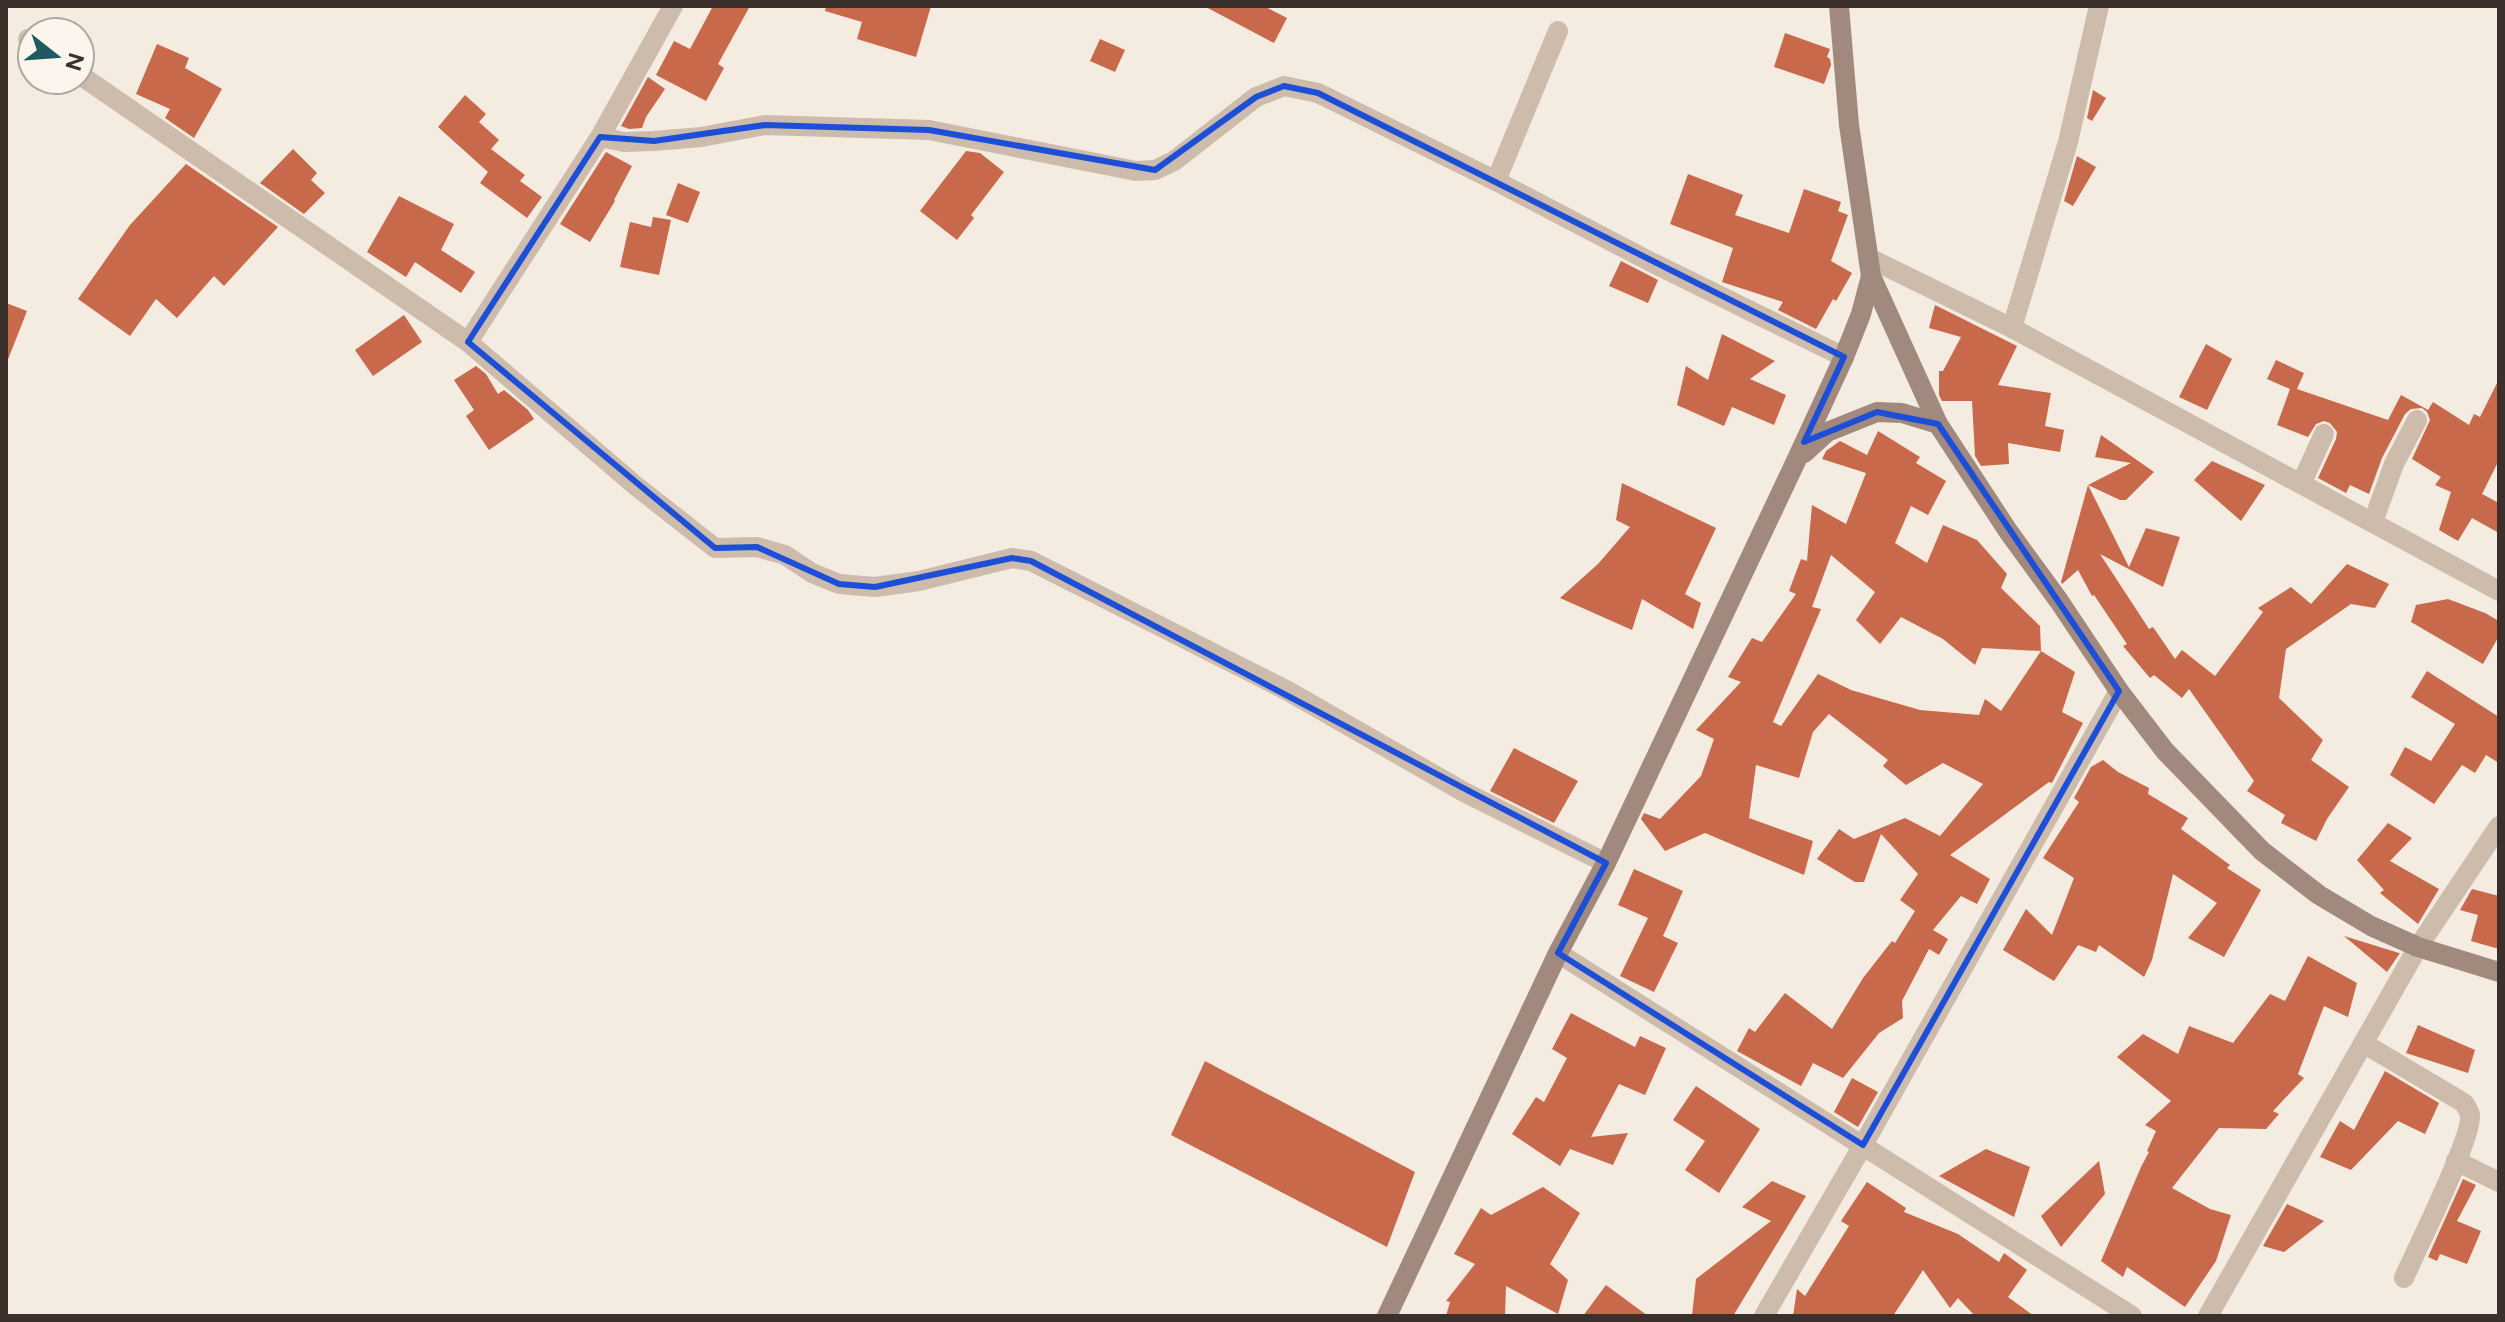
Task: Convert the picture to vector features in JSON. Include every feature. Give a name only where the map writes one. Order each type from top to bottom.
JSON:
[{"type":"main road","points":[[1835,8],[1870,267],[1938,424],[2008,531],[2119,691],[2165,751],[2262,851],[2319,895],[2371,926],[2418,947],[2499,972]]},
{"type":"main road","points":[[1387,1316],[1558,953],[1606,863],[1844,357],[1861,314],[1870,267]]},
{"type":"main road","points":[[1796,461],[1827,432],[1877,412],[1902,413],[1938,424]]},
{"type":"street","points":[[468,342],[600,137],[673,6]]},
{"type":"street","points":[[2012,328],[2068,142],[2099,6]]},
{"type":"street","points":[[1496,181],[1558,31]]},
{"type":"street","points":[[96,86],[468,342],[636,486],[715,548],[757,547],[785,555],[812,573],[839,584],[875,587],[919,581],[1012,558],[1031,561],[1288,691],[1464,792],[1606,863]]},
{"type":"street","points":[[600,137],[624,142],[654,141],[701,137],[765,125],[929,130],[1136,171],[1155,170],[1174,161],[1256,97],[1284,86],[1318,93],[1844,357]]},
{"type":"street","points":[[1870,267],[2012,328],[2499,591]]},
{"type":"street","points":[[2373,522],[2394,464],[2417,420]]},
{"type":"street","points":[[2301,484],[2324,434]]},
{"type":"street","points":[[1764,1316],[2119,691]]},
{"type":"street","points":[[2208,1316],[2418,947],[2499,826]]},
{"type":"street","points":[[1558,953],[2132,1316]]},
{"type":"street","points":[[2363,1043],[2464,1103],[2470,1115],[2456,1161],[2404,1278]]},
{"type":"street","points":[[2456,1161],[2499,1182]]},
{"type":"highlighted area","points":[[1284,86],[1318,93],[1844,357],[1804,442],[1877,412],[1938,424],[2119,691],[1863,1145],[1558,953],[1606,863],[1031,561],[1012,558],[875,587],[839,584],[757,547],[715,548],[468,342],[600,137],[654,141],[765,125],[929,130],[1155,170],[1256,97]]},
{"type":"building","points":[[713,6],[750,6],[718,64],[724,68],[706,101],[656,75],[674,41],[690,49]]},
{"type":"building","points":[[826,6],[931,6],[916,57],[857,39],[862,22],[825,11]]},
{"type":"building","points":[[1204,6],[1264,6],[1287,18],[1274,43]]},
{"type":"building","points":[[1785,33],[1830,49],[1827,57],[1831,65],[1824,84],[1774,67]]},
{"type":"building","points":[[1100,39],[1125,50],[1115,72],[1090,61]]},
{"type":"building","points":[[157,44],[189,58],[185,68],[222,89],[194,138],[165,118],[170,109],[136,94]]},
{"type":"building","points":[[648,77],[665,89],[642,128],[621,126]]},
{"type":"building","points":[[2093,90],[2106,98],[2092,121],[2087,118]]},
{"type":"building","points":[[465,95],[486,114],[479,122],[499,140],[491,149],[525,175],[520,181],[542,197],[527,218],[480,183],[488,172],[438,127]]},
{"type":"building","points":[[293,149],[317,173],[311,180],[325,193],[304,214],[260,183]]},
{"type":"building","points":[[966,151],[980,153],[1004,172],[971,215],[974,218],[957,240],[920,211]]},
{"type":"building","points":[[606,152],[632,166],[590,242],[560,224]]},
{"type":"building","points":[[2077,156],[2096,167],[2073,206],[2064,201]]},
{"type":"building","points":[[186,164],[278,227],[224,286],[214,276],[177,318],[156,299],[130,336],[78,299],[130,225]]},
{"type":"building","points":[[1688,174],[1743,195],[1735,215],[1789,233],[1804,189],[1841,202],[1838,211],[1848,215],[1831,261],[1852,273],[1816,329],[1778,310],[1783,302],[1722,282],[1733,248],[1670,224]]},
{"type":"building","points":[[678,183],[700,192],[688,223],[666,215]]},
{"type":"building","points":[[399,196],[454,224],[441,250],[475,272],[461,293],[415,262],[406,277],[367,252]]},
{"type":"building","points":[[653,217],[671,220],[659,275],[620,267],[630,222],[651,227]]},
{"type":"building","points":[[1621,261],[1658,280],[1648,303],[1609,286]]},
{"type":"building","points":[[6,303],[27,311],[7,362],[6,362]]},
{"type":"building","points":[[1935,305],[2017,346],[1998,385],[2051,393],[2045,426],[2064,430],[2060,452],[2008,443],[2009,464],[1981,466],[1975,456],[1972,401],[1942,401],[1939,395],[1939,371],[1943,371],[1961,337],[1929,328]]},
{"type":"building","points":[[404,315],[422,342],[373,376],[355,350]]},
{"type":"building","points":[[1722,334],[1775,361],[1750,379],[1786,395],[1774,425],[1732,407],[1724,426],[1677,405],[1686,366],[1708,380]]},
{"type":"building","points":[[2206,344],[2232,359],[2207,410],[2179,397]]},
{"type":"building","points":[[2276,360],[2304,373],[2297,389],[2388,420],[2401,395],[2428,410],[2433,402],[2469,425],[2474,414],[2480,417],[2499,379],[2499,460],[2482,494],[2499,503],[2499,533],[2472,518],[2458,541],[2439,530],[2451,492],[2435,485],[2441,477],[2412,459],[2430,420],[2422,408],[2411,409],[2405,414],[2382,458],[2369,494],[2350,485],[2346,493],[2318,478],[2337,432],[2324,421],[2316,424],[2308,437],[2277,425],[2290,389],[2267,379]]},
{"type":"building","points":[[476,366],[486,374],[498,394],[504,390],[534,419],[489,450],[466,416],[474,410],[454,380]]},
{"type":"building","points":[[1878,431],[1920,457],[1916,463],[1946,481],[1928,515],[1911,506],[1895,543],[1927,563],[1943,525],[1977,540],[2007,574],[2001,588],[2040,626],[2041,651],[2075,672],[2062,712],[2083,723],[2052,783],[2049,782],[1950,855],[1990,879],[1977,904],[1961,896],[1933,930],[1948,939],[1939,955],[1929,949],[1902,1001],[1903,1018],[1879,1033],[1843,1078],[1813,1063],[1801,1086],[1737,1051],[1749,1028],[1755,1032],[1785,993],[1832,1029],[1863,978],[1892,941],[1895,943],[1915,911],[1900,900],[1918,874],[1881,834],[1864,882],[1855,882],[1817,859],[1839,829],[1854,839],[1905,818],[1940,836],[1983,784],[1943,763],[1906,785],[1883,766],[1888,760],[1829,714],[1813,732],[1799,778],[1756,765],[1749,818],[1813,841],[1804,875],[1705,833],[1665,851],[1641,819],[1644,813],[1660,819],[1701,776],[1714,739],[1696,730],[1741,682],[1728,677],[1752,638],[1762,642],[1796,594],[1789,591],[1801,559],[1807,561],[1812,505],[1846,524],[1866,473],[1822,459],[1826,451],[1840,441],[1867,455]],"holes":[[[1831,555],[1875,592],[1856,620],[1880,644],[1901,617],[1943,639],[1975,665],[1982,648],[2041,651],[2001,711],[1985,699],[1979,715],[1920,710],[1851,690],[1818,674],[1781,726],[1773,722],[1821,609],[1812,607]]]},
{"type":"building","points":[[2101,435],[2154,472],[2126,500],[2088,485],[2131,463],[2095,457]]},
{"type":"building","points":[[2212,461],[2265,485],[2241,521],[2194,480]]},
{"type":"building","points":[[1622,483],[1716,528],[1685,594],[1701,603],[1693,629],[1642,599],[1632,630],[1560,598],[1598,564],[1630,527],[1616,520]]},
{"type":"building","points":[[2088,485],[2129,567],[2146,528],[2180,537],[2163,587],[2100,554],[2149,629],[2153,627],[2175,659],[2182,650],[2215,676],[2263,612],[2258,608],[2291,587],[2311,604],[2347,564],[2389,584],[2375,608],[2351,604],[2286,649],[2279,698],[2323,740],[2311,760],[2349,787],[2316,841],[2281,823],[2285,815],[2247,791],[2254,781],[2189,689],[2182,698],[2154,675],[2150,678],[2123,646],[2127,644],[2092,596],[2078,570],[2062,584]]},
{"type":"building","points":[[2448,599],[2499,621],[2499,636],[2483,664],[2411,622],[2416,605]]},
{"type":"building","points":[[2427,671],[2499,717],[2499,763],[2486,755],[2475,773],[2462,765],[2434,804],[2390,775],[2405,747],[2431,761],[2455,724],[2411,697]]},
{"type":"building","points":[[1514,748],[1578,781],[1554,823],[1490,791]]},
{"type":"building","points":[[2103,760],[2118,772],[2149,788],[2148,794],[2188,818],[2181,829],[2230,865],[2227,868],[2261,890],[2224,957],[2188,938],[2217,903],[2173,874],[2152,960],[2144,977],[2099,945],[2096,952],[2078,945],[2054,981],[2003,950],[2026,909],[2052,935],[2074,878],[2043,858],[2079,802],[2074,798],[2091,767]]},
{"type":"building","points":[[2388,823],[2412,838],[2390,861],[2439,889],[2418,924],[2380,893],[2384,890],[2357,860]]},
{"type":"building","points":[[1634,869],[1683,891],[1663,936],[1678,943],[1654,992],[1620,976],[1648,918],[1618,905]]},
{"type":"building","points":[[2472,889],[2499,896],[2499,949],[2471,941],[2478,915],[2460,910]]},
{"type":"building","points":[[2344,936],[2399,953],[2400,953],[2387,972]]},
{"type":"building","points":[[2308,956],[2357,983],[2348,1017],[2324,1006],[2298,1074],[2304,1078],[2273,1111],[2279,1114],[2266,1129],[2219,1128],[2172,1188],[2210,1209],[2231,1215],[2216,1261],[2185,1307],[2127,1267],[2123,1277],[2101,1261],[2156,1131],[2145,1125],[2171,1101],[2117,1057],[2143,1034],[2178,1054],[2189,1026],[2233,1043],[2270,994],[2285,1001]]},
{"type":"building","points":[[1571,1013],[1635,1047],[1640,1036],[1666,1048],[1645,1095],[1619,1084],[1591,1137],[1628,1133],[1613,1165],[1570,1149],[1560,1166],[1512,1134],[1536,1097],[1544,1102],[1567,1058],[1552,1049]]},
{"type":"building","points":[[2418,1025],[2475,1050],[2468,1073],[2406,1053]]},
{"type":"building","points":[[1205,1061],[1415,1172],[1387,1247],[1171,1135]]},
{"type":"building","points":[[2385,1071],[2439,1103],[2425,1134],[2398,1121],[2351,1170],[2320,1157],[2340,1121],[2354,1130]]},
{"type":"building","points":[[1852,1078],[1878,1092],[1858,1127],[1834,1112]]},
{"type":"building","points":[[1696,1086],[1760,1129],[1719,1193],[1685,1170],[1705,1141],[1673,1120]]},
{"type":"building","points":[[1986,1149],[2030,1167],[2014,1217],[1939,1176]]},
{"type":"building","points":[[2099,1161],[2105,1194],[2061,1247],[2041,1216]]},
{"type":"building","points":[[2463,1179],[2476,1185],[2457,1221],[2481,1231],[2467,1264],[2440,1254],[2437,1261],[2428,1257]]},
{"type":"building","points":[[1772,1181],[1806,1196],[1733,1316],[1692,1316],[1696,1279],[1771,1221],[1742,1207]]},
{"type":"building","points":[[1867,1182],[1906,1208],[1904,1212],[1958,1234],[1999,1262],[2004,1253],[2027,1270],[2008,1297],[2034,1316],[1975,1316],[1958,1298],[1950,1308],[1923,1270],[1893,1316],[1793,1316],[1797,1289],[1805,1296],[1849,1226],[1841,1221]]},
{"type":"building","points":[[1543,1187],[1580,1213],[1550,1264],[1568,1280],[1558,1314],[1506,1286],[1505,1316],[1446,1316],[1450,1302],[1446,1301],[1475,1264],[1454,1254],[1481,1208],[1491,1215]]},
{"type":"building","points":[[2287,1204],[2324,1221],[2284,1252],[2263,1246]]},
{"type":"building","points":[[1606,1285],[1648,1316],[1583,1316]]}]
